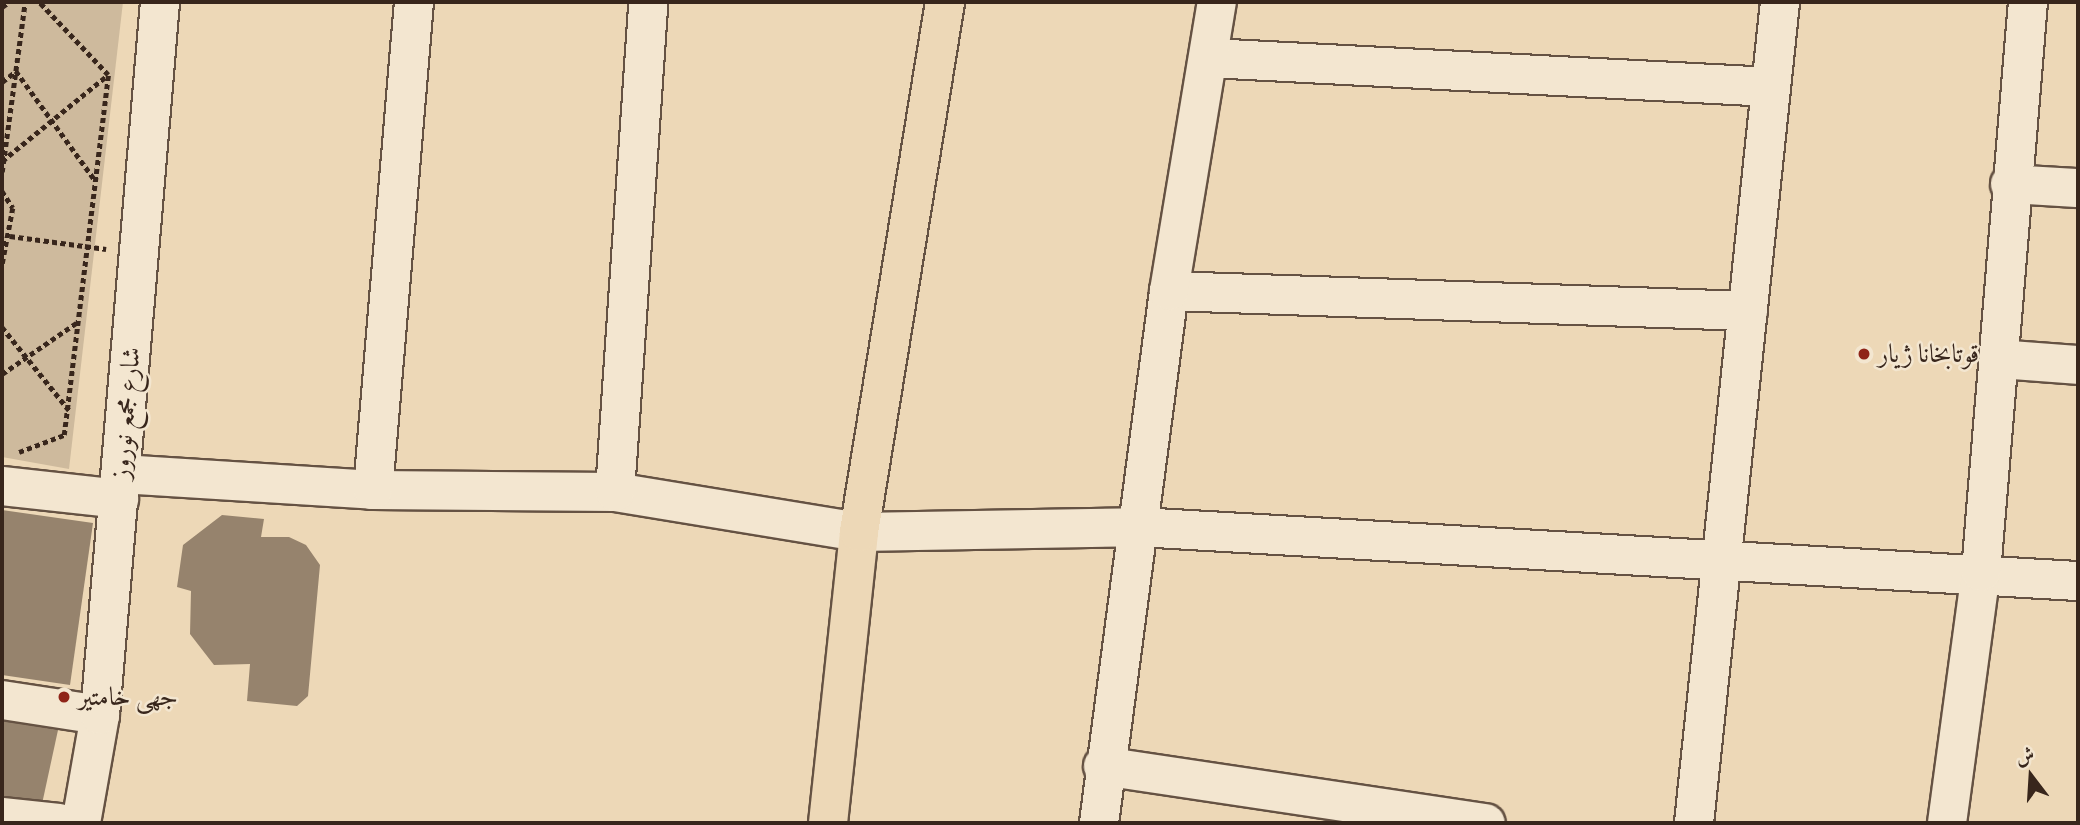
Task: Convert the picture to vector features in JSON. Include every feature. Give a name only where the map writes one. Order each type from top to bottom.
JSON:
[{"type":"main road","points":[[828,823],[859,532],[945,2]]},
{"type":"street","name":"شارع مجمع نوروز","points":[[81,823],[100,715],[160,2]]},
{"type":"street","points":[[373,490],[414,2]]},
{"type":"street","points":[[615,492],[648,2]]},
{"type":"street","points":[[1099,823],[1103,766],[1169,291],[1217,2]]},
{"type":"street","points":[[1694,823],[1724,565],[1780,2]]},
{"type":"street","points":[[1947,823],[1981,572],[2010,184],[2028,2]]},
{"type":"street","points":[[1209,58],[1771,87]]},
{"type":"street","points":[[2010,184],[2078,188]]},
{"type":"street","points":[[1169,291],[1748,311]]},
{"type":"street","points":[[1999,359],[2078,365]]},
{"type":"street","points":[[4,472],[120,486],[615,492],[859,532],[1138,527],[1724,565],[1981,572],[2078,581]]},
{"type":"street","points":[[2,700],[100,715]]},
{"type":"street","points":[[1103,766],[1486,823]]},
{"type":"street","points":[[2,817],[59,823]]},
{"type":"path","points":[[2,7],[9,2]]},
{"type":"path","points":[[2,172],[25,2]]},
{"type":"path","points":[[4,472],[64,435],[108,75],[39,2]]},
{"type":"path","points":[[2,82],[16,71]]},
{"type":"path","points":[[16,71],[96,181]]},
{"type":"path","points":[[2,161],[108,75]]},
{"type":"path","points":[[2,191],[13,208],[10,236],[2,265]]},
{"type":"path","points":[[10,236],[140,252]]},
{"type":"path","points":[[2,374],[80,320]]},
{"type":"path","points":[[2,327],[69,411]]},
{"type":"shaded area","points":[[2,2],[123,2],[69,469],[2,457]]},
{"type":"building","points":[[2,510],[93,523],[70,685],[2,675]]},
{"type":"building","points":[[222,515],[264,519],[261,537],[289,537],[306,545],[320,565],[308,696],[297,706],[247,701],[250,664],[214,665],[190,634],[191,591],[177,587],[183,545]]},
{"type":"building","points":[[2,721],[58,730],[42,804],[2,799]]},
{"type":"place","name":"قوتابخانا ژيار","points":[[1864,354]]},
{"type":"place","name":"جهى خامتير","points":[[64,697]]}]
